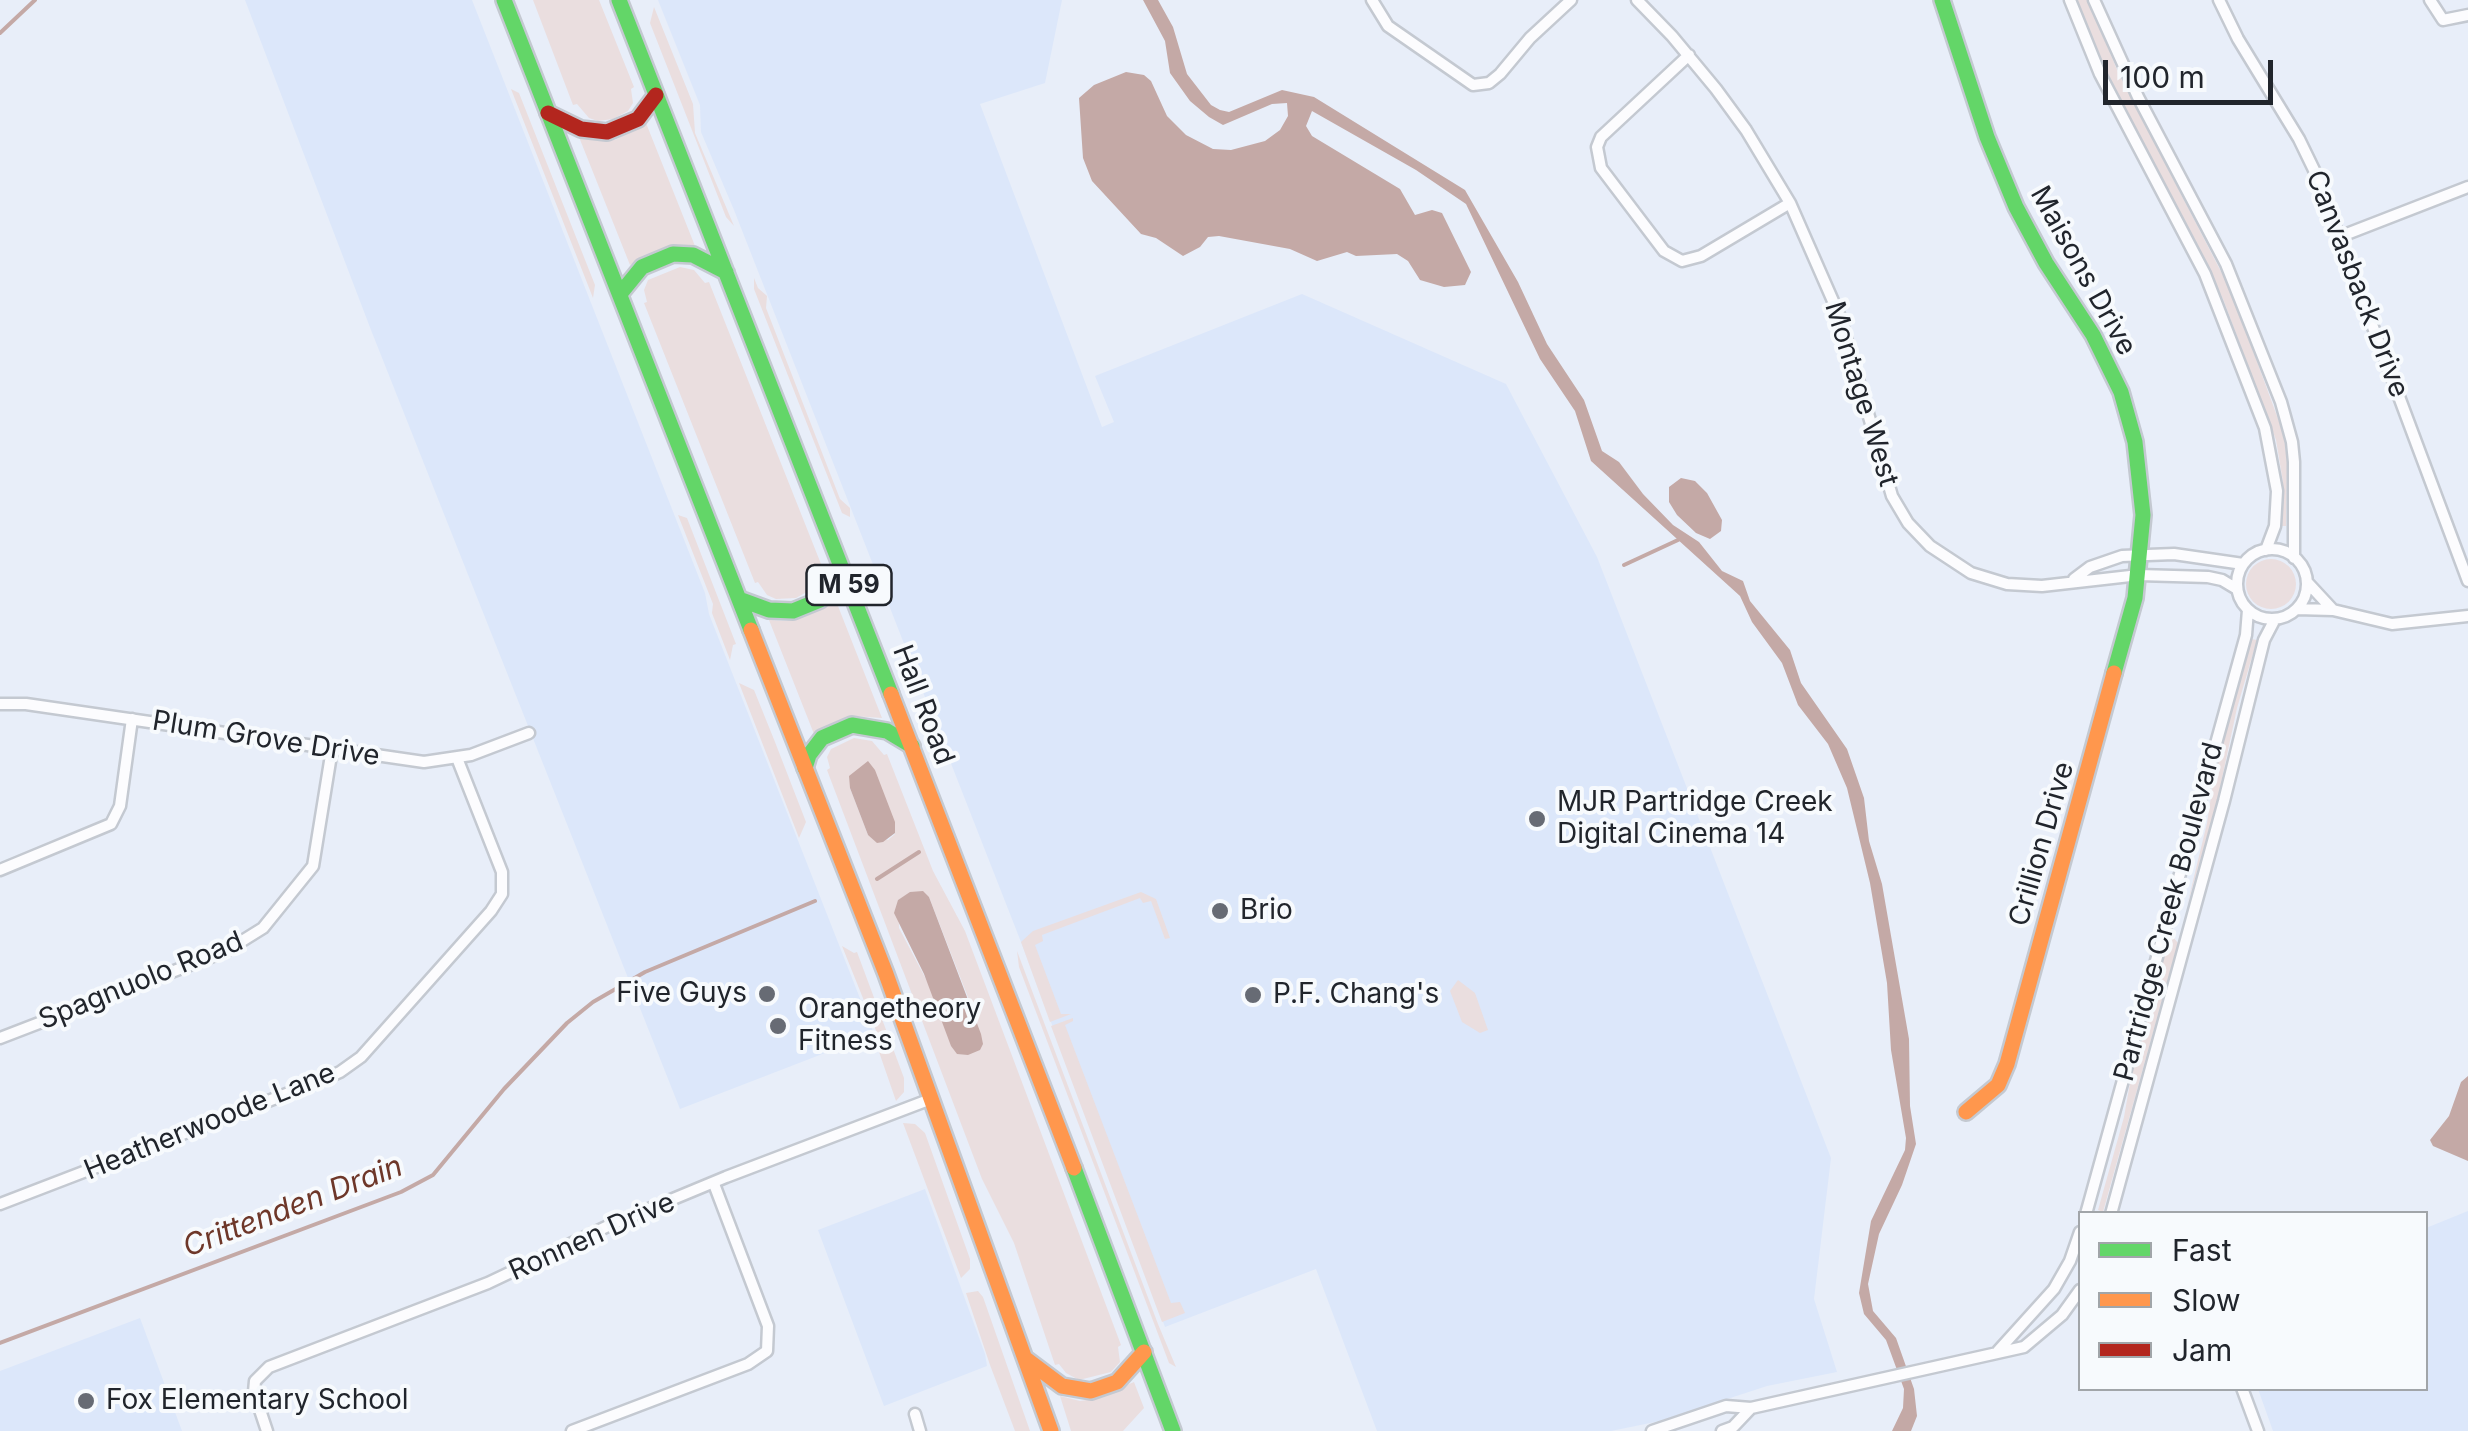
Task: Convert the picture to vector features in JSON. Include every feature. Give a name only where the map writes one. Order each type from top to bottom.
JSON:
[{"type":"main road","points":[[504,0],[932,1098],[1051,1431]]},
{"type":"main road","name":"Hall Road","points":[[619,0],[912,746],[1173,1431]]},
{"type":"main road","name":"Maisons Drive","points":[[1942,0],[1987,137],[2010,192],[2046,263],[2098,344],[2120,392],[2136,442],[2140,473],[2139,575]]},
{"type":"main road","points":[[548,113],[581,129],[607,132],[638,118],[656,95]]},
{"type":"main road","points":[[620,294],[642,267],[673,254],[693,255],[726,272]]},
{"type":"main road","points":[[739,599],[768,610],[793,611],[820,600],[843,571]]},
{"type":"main road","name":"Crillion Drive","points":[[1966,1112],[1998,1086],[2007,1064],[2139,575]]},
{"type":"main road","points":[[805,768],[822,738],[852,725],[887,731],[912,746]]},
{"type":"main road","points":[[1026,1359],[1062,1386],[1092,1391],[1117,1382],[1144,1352]]},
{"type":"street","points":[[1372,0],[1388,26],[1473,85],[1489,83],[1500,74],[1530,38],[1571,0]]},
{"type":"street","name":"Montage West","points":[[1637,0],[1689,56],[1746,130],[1790,203],[1832,293],[1887,483],[1908,523],[1947,559],[1987,579],[2027,586],[2139,575],[2208,577],[2228,582],[2237,589]]},
{"type":"street","points":[[2070,0],[2100,74],[2215,297],[2266,428],[2277,491],[2275,526],[2266,550]]},
{"type":"street","points":[[2094,0],[2132,83],[2226,264],[2292,442],[2294,558],[2306,582],[2333,610]]},
{"type":"street","name":"Canvasback Drive","points":[[2219,0],[2299,140],[2468,581]]},
{"type":"street","points":[[2430,0],[2444,20],[2468,16]]},
{"type":"street","points":[[1689,56],[1602,137],[1597,147],[1601,168],[1664,251],[1682,261],[1700,256],[1790,203]]},
{"type":"street","points":[[2339,236],[2468,188]]},
{"type":"street","points":[[2294,558],[2266,550],[2243,564],[2237,589],[2248,610],[2275,619],[2297,609],[2333,610],[2392,624],[2468,616]]},
{"type":"street","name":"Montage West","points":[[2073,580],[2108,560],[2142,555],[2192,556],[2243,564]]},
{"type":"street","points":[[2297,609],[2306,582]]},
{"type":"street","name":"Partridge Creek Boulevard","points":[[2087,1211],[2246,635],[2248,610]]},
{"type":"street","name":"Partridge Creek Boulevard","points":[[2111,1211],[2224,802],[2264,640],[2275,619]]},
{"type":"street","name":"Plum Grove Drive","points":[[0,704],[26,704],[410,761],[458,758],[529,733]]},
{"type":"street","points":[[0,870],[111,824],[120,806],[132,719]]},
{"type":"street","name":"Spagnuolo Road","points":[[0,1038],[226,951],[263,928],[313,866],[332,749]]},
{"type":"street","name":"Heatherwoode Lane","points":[[0,1204],[316,1083],[361,1057],[491,912],[502,894],[502,872],[458,758]]},
{"type":"street","name":"Ronnen Drive","points":[[267,1431],[256,1403],[256,1381],[269,1367],[488,1283],[608,1226],[932,1098]]},
{"type":"street","points":[[572,1431],[748,1364],[767,1351],[768,1326],[714,1184]]},
{"type":"street","points":[[1998,1351],[2054,1289],[2078,1236]]},
{"type":"street","points":[[1652,1431],[1726,1406],[1752,1408],[2024,1347],[2062,1316],[2078,1293]]},
{"type":"street","points":[[2243,1391],[2258,1431]]},
{"type":"street","points":[[1722,1431],[1733,1427],[1752,1408]]},
{"type":"street","points":[[914,1414],[920,1431]]},
{"type":"shaded area","points":[[245,0],[472,0],[874,1034],[680,1109],[371,330]]},
{"type":"shaded area","points":[[533,0],[599,0],[634,87],[628,111],[598,121],[573,105]]},
{"type":"shaded area","points":[[658,0],[1062,0],[1045,83],[980,104],[1102,427],[1114,422],[1095,376],[1302,294],[1506,384],[1597,557],[1831,1158],[1814,1299],[1837,1372],[1767,1386],[1660,1421],[1611,1431],[1377,1431],[1316,1269],[1165,1327],[1021,942],[701,132],[700,105]]},
{"type":"shaded area","points":[[1143,0],[1158,0],[1173,27],[1187,74],[1211,105],[1229,112],[1282,90],[1314,97],[1465,190],[1518,282],[1547,344],[1584,400],[1602,451],[1619,462],[1673,525],[1699,542],[1722,571],[1743,581],[1750,601],[1790,650],[1801,683],[1847,749],[1864,798],[1909,1039],[1910,1106],[1916,1144],[1879,1234],[1868,1284],[1873,1311],[1896,1338],[1914,1389],[1917,1416],[1911,1431],[1892,1431],[1903,1408],[1904,1389],[1886,1340],[1864,1314],[1859,1293],[1871,1221],[1905,1150],[1906,1138],[1870,883],[1847,788],[1828,744],[1798,705],[1782,663],[1752,622],[1740,596],[1591,461],[1575,411],[1540,359],[1466,204],[1416,170],[1312,111],[1306,126],[1312,136],[1400,189],[1415,215],[1432,210],[1442,213],[1471,272],[1465,285],[1444,287],[1420,280],[1408,261],[1397,254],[1356,256],[1347,252],[1317,261],[1290,249],[1219,236],[1208,237],[1200,247],[1183,256],[1156,238],[1141,234],[1092,181],[1083,158],[1079,98],[1094,85],[1126,72],[1144,75],[1151,81],[1167,116],[1186,135],[1213,149],[1231,150],[1265,141],[1280,130],[1288,116],[1287,103],[1272,104],[1223,125],[1209,117],[1190,101],[1170,73],[1165,41]]},
{"type":"shaded area","points":[[2076,0],[2088,0],[2118,72],[2231,291],[2284,435],[2286,526],[2281,526],[2283,482],[2276,440],[2223,299],[2095,49]]},
{"type":"shaded area","points":[[654,7],[693,104],[695,133],[734,226],[726,217],[650,23]]},
{"type":"shaded area","points":[[511,89],[519,93],[595,285],[593,298]]},
{"type":"shaded area","points":[[646,123],[695,246],[670,246],[630,265],[579,137],[615,140]]},
{"type":"shaded area","points":[[680,267],[694,270],[705,283],[709,282],[821,564],[819,585],[796,598],[776,599],[755,583],[644,303],[648,280]]},
{"type":"shaded area","points":[[754,278],[767,296],[766,308],[840,499],[850,508],[850,517],[842,513],[754,289]]},
{"type":"shaded area","points":[[1681,478],[1695,481],[1707,493],[1722,520],[1721,531],[1710,539],[1696,533],[1669,502],[1669,487]]},
{"type":"shaded area","points":[[678,515],[687,518],[736,644],[730,660],[712,613],[713,604]]},
{"type":"shaded area","points":[[2271,559],[2289,566],[2296,584],[2289,602],[2271,609],[2253,602],[2246,584],[2253,566]]},
{"type":"shaded area","points":[[836,601],[882,718],[853,716],[814,734],[769,620],[790,621],[823,609]]},
{"type":"shaded area","points":[[2251,639],[2257,640],[2187,906],[2215,770]]},
{"type":"shaded area","points":[[739,683],[754,690],[806,822],[799,838]]},
{"type":"shaded area","points":[[854,738],[872,741],[887,754],[933,871],[965,931],[1121,1345],[1120,1362],[1111,1372],[1079,1380],[1055,1365],[1014,1243],[982,1179],[827,770],[831,749]],"holes":[[[850,788],[887,804],[895,834],[888,840],[868,835]],[[907,895],[929,897],[971,1005],[928,983],[899,928],[898,900]]]},
{"type":"shaded area","points":[[868,761],[895,822],[895,833],[877,843],[868,835],[850,788],[849,776]]},
{"type":"shaded area","points":[[923,891],[929,897],[981,1034],[980,1050],[968,1055],[957,1054],[951,1046],[924,974],[894,913],[898,900],[910,892]]},
{"type":"shaded area","points":[[1141,892],[1156,899],[1170,938],[1165,939],[1151,901],[1143,903],[1140,898],[1042,935],[1043,941],[1035,945],[1061,1014],[1071,1014],[1050,1022],[1021,942],[1033,931]]},
{"type":"shaded area","points":[[2173,937],[2178,943],[2100,1211],[2133,1066],[2168,940]]},
{"type":"shaded area","points":[[842,946],[857,952],[904,1078],[904,1092],[896,1101],[878,1049],[877,1033]]},
{"type":"shaded area","points":[[1017,951],[1176,1367],[1169,1363],[1019,967]]},
{"type":"shaded area","points":[[1458,980],[1475,993],[1488,1030],[1480,1033],[1462,1022],[1450,991]]},
{"type":"shaded area","points":[[1073,1018],[1065,1025],[1171,1303],[1180,1302],[1185,1313],[1162,1322],[1051,1026]]},
{"type":"shaded area","points":[[2468,1076],[2468,1161],[2433,1146],[2430,1140],[2449,1116],[2461,1082]]},
{"type":"shaded area","points":[[903,1123],[915,1124],[925,1133],[970,1259],[970,1269],[961,1278]]},
{"type":"shaded area","points":[[925,1189],[987,1366],[884,1406],[818,1230]]},
{"type":"shaded area","points":[[2468,1211],[2468,1431],[2273,1431],[2259,1391],[2428,1391],[2428,1227]]},
{"type":"shaded area","points":[[978,1291],[1030,1431],[1015,1431],[990,1365],[966,1293]]},
{"type":"shaded area","name":"Fox Elementary School","points":[[140,1318],[182,1431],[0,1431],[0,1371]]},
{"type":"shaded area","points":[[1134,1382],[1144,1408],[1123,1431],[1071,1431],[1060,1396],[1080,1401],[1094,1399]]},
{"type":"waterway","points":[[0,33],[35,0]]},
{"type":"waterway","name":"Crittenden Drain","points":[[1624,565],[1678,540]]},
{"type":"waterway","name":"Crittenden Drain","points":[[877,879],[919,852]]},
{"type":"waterway","name":"Crittenden Drain","points":[[0,1343],[401,1192],[433,1175],[504,1089],[567,1023],[593,1002],[645,972],[815,901]]},
{"type":"traffic: fast","points":[[504,0],[751,630]]},
{"type":"traffic: fast","points":[[619,0],[891,694]]},
{"type":"traffic: fast","points":[[1942,0],[1987,137],[2016,207],[2046,263],[2093,335],[2121,392],[2135,442],[2143,515],[2135,598],[2114,673]]},
{"type":"traffic: fast","points":[[620,294],[642,267],[673,254],[693,255],[726,272]]},
{"type":"traffic: fast","points":[[739,599],[769,610],[793,611],[820,600],[843,571]]},
{"type":"traffic: fast","points":[[805,768],[822,738],[852,725],[887,731],[912,746]]},
{"type":"traffic: fast","points":[[1074,1168],[1173,1431]]},
{"type":"traffic: slow","points":[[751,630],[886,974],[1051,1431]]},
{"type":"traffic: slow","points":[[1966,1112],[1998,1085],[2007,1064],[2114,673]]},
{"type":"traffic: slow","points":[[891,694],[1074,1168]]},
{"type":"traffic: slow","points":[[1026,1359],[1062,1386],[1091,1391],[1117,1382],[1144,1352]]},
{"type":"traffic: jam","points":[[548,113],[581,129],[607,132],[638,119],[656,95]]},
{"type":"place","name":"MJR Partridge Creek Digital Cinema 14","points":[[1537,819]]},
{"type":"place","name":"Brio","points":[[1220,911]]},
{"type":"place","name":"Five Guys","points":[[767,994]]},
{"type":"place","name":"P.F. Chang's","points":[[1253,995]]},
{"type":"place","name":"Orangetheory Fitness","points":[[778,1026]]},
{"type":"place","name":"Fox Elementary School","points":[[86,1401]]}]
